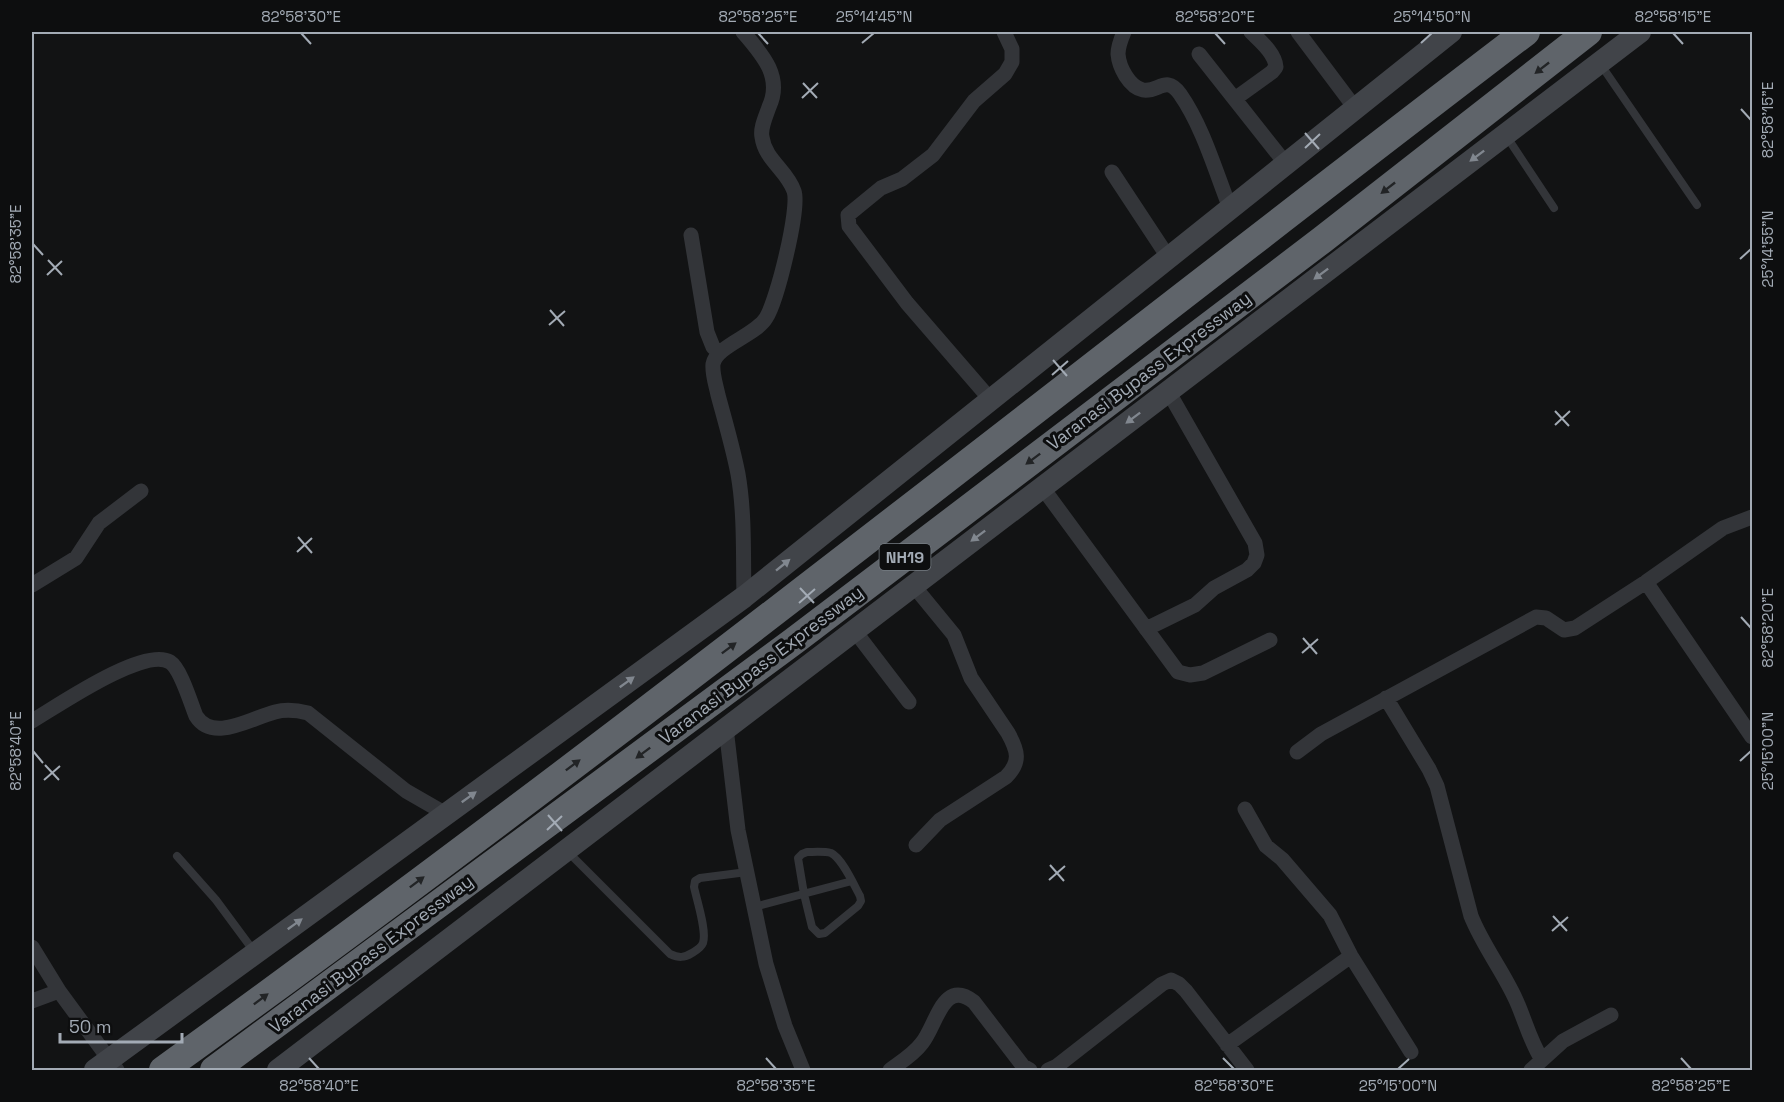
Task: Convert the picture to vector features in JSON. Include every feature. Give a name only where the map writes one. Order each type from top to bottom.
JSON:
[{"type":"highway","name":"Varanasi Bypass Expressway","points":[[163,1071],[744,637],[1292,210],[1526,32]]},
{"type":"highway","name":"Varanasi Bypass Expressway","points":[[214,1071],[804,634],[1322,240],[1588,32]]},
{"type":"street","points":[[743,32],[764,58],[774,80],[774,97],[765,117],[761,135],[765,150],[789,178],[795,194],[795,213],[774,302],[766,319],[753,331],[719,353],[713,361],[712,370],[738,474],[741,497],[744,597]]},
{"type":"street","points":[[990,399],[907,303],[849,226],[847,220],[848,215],[880,188],[909,175],[933,155],[974,101],[1005,74],[1012,62],[1012,56],[1009,41],[1004,32]]},
{"type":"street","points":[[1124,32],[1118,55],[1127,78],[1140,89],[1147,90],[1166,84],[1178,92],[1192,113],[1230,208]]},
{"type":"street","points":[[1236,98],[1276,67],[1276,60],[1271,53],[1251,32]]},
{"type":"street","points":[[1298,32],[1355,108]]},
{"type":"street","points":[[32,947],[107,1067],[256,953],[744,597],[1451,32]]},
{"type":"street","points":[[278,1071],[1640,32]]},
{"type":"street","points":[[1199,54],[1286,164]]},
{"type":"street","points":[[1112,172],[1168,257]]},
{"type":"street","points":[[691,235],[707,332],[713,347],[719,353]]},
{"type":"street","points":[[1146,629],[1195,605],[1214,588],[1247,570],[1254,563],[1257,555],[1256,543],[1168,391]]},
{"type":"street","points":[[1042,487],[1178,672],[1190,675],[1203,673],[1270,640]]},
{"type":"street","points":[[32,585],[76,558],[99,523],[141,491]]},
{"type":"street","points":[[1298,752],[1321,734],[1536,617],[1542,616],[1564,630],[1569,629],[1646,582],[1723,528],[1752,517]]},
{"type":"street","points":[[1646,582],[1752,736]]},
{"type":"street","points":[[914,585],[954,635],[966,669],[1008,733],[1017,756],[1013,770],[1006,777],[940,820],[916,845]]},
{"type":"street","points":[[854,630],[909,702]]},
{"type":"street","points":[[32,722],[109,675],[141,663],[162,660],[170,662],[177,670],[196,716],[200,723],[208,728],[219,729],[276,711],[293,710],[308,713],[406,791],[446,814]]},
{"type":"street","points":[[1386,698],[1437,786],[1471,916],[1516,999],[1536,1065],[1563,1041],[1611,1015]]},
{"type":"street","points":[[726,728],[738,830],[754,907],[774,993],[802,1070]]},
{"type":"street","points":[[1245,809],[1266,846],[1282,859],[1325,907],[1351,956],[1411,1052]]},
{"type":"street","points":[[1227,1045],[1351,956]]},
{"type":"street","points":[[1055,1069],[1162,984],[1172,980],[1186,991],[1247,1071]]},
{"type":"street","points":[[32,1001],[58,991]]},
{"type":"street","points":[[890,1071],[922,1043],[945,1001],[957,994],[966,995],[974,1002],[1023,1066],[1030,1071]]},
{"type":"lane","points":[[1599,63],[1697,205]]},
{"type":"lane","points":[[1505,135],[1554,208]]},
{"type":"lane","points":[[566,850],[670,954],[678,957],[687,956],[700,948],[704,942],[704,930],[694,887],[695,881],[700,878],[747,872]]},
{"type":"lane","points":[[807,852],[829,852],[852,881],[861,901],[825,933],[819,934],[812,927],[804,894],[798,858],[807,852]]},
{"type":"lane","points":[[177,856],[216,900],[256,953]]},
{"type":"lane","points":[[754,907],[852,881]]}]
